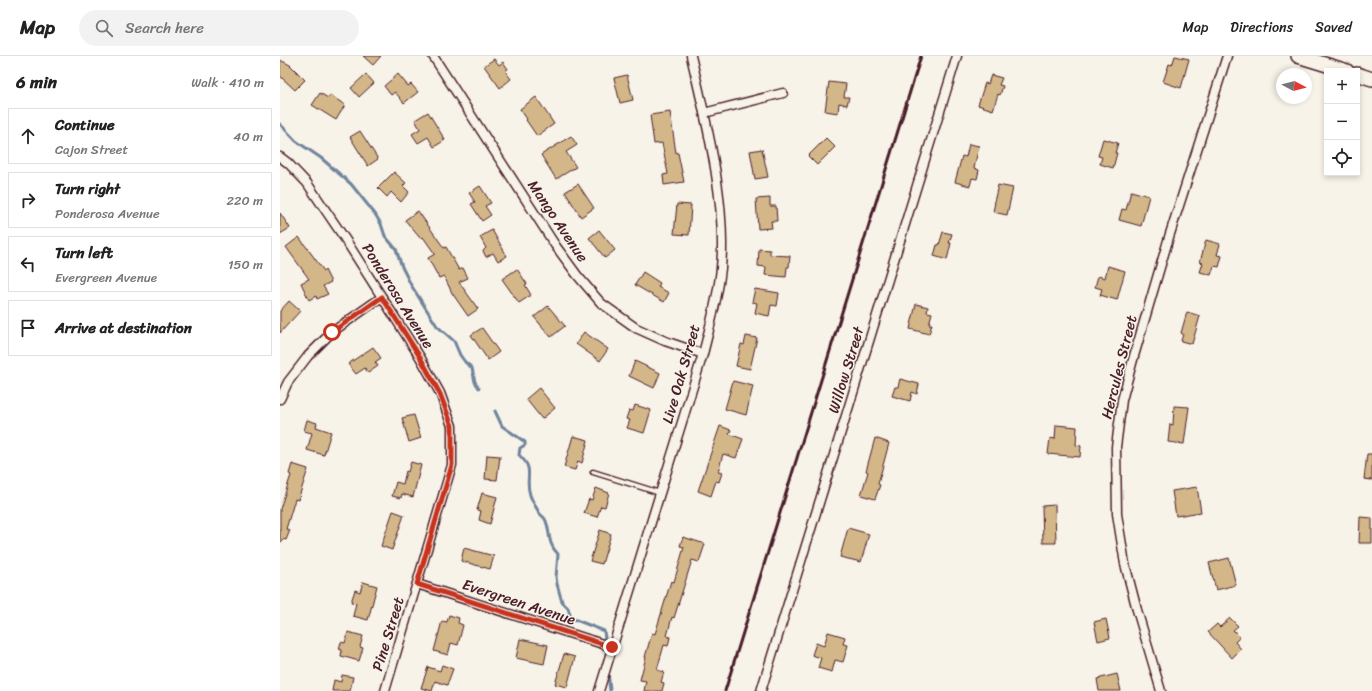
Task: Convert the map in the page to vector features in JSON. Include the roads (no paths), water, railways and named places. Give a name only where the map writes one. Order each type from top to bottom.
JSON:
[{"type":"main road","points":[[1298,56],[1337,68]]},
{"type":"main road","points":[[1360,75],[1372,79]]},
{"type":"street","name":"Mango Avenue","points":[[433,56],[555,245],[577,275],[602,303],[636,328],[665,341],[703,354]]},
{"type":"street","name":"Live Oak Street","points":[[598,691],[703,354],[715,306],[721,268],[722,231],[717,184],[704,113],[691,56]]},
{"type":"street","name":"Willow Street","points":[[761,691],[957,56]]},
{"type":"street","name":"Hercules Street","points":[[1161,691],[1125,564],[1117,514],[1116,447],[1122,400],[1134,356],[1169,237],[1227,56]]},
{"type":"street","points":[[704,113],[783,93]]},
{"type":"street","name":"Ponderosa Avenue","points":[[280,157],[288,163],[306,183],[345,238],[420,357],[440,394],[452,426],[452,465],[417,584]]},
{"type":"street","points":[[280,399],[288,382],[308,356],[332,332],[382,297]]},
{"type":"street","name":"Evergreen Avenue","points":[[417,584],[612,647]]},
{"type":"street","name":"Pine Street","points":[[384,691],[417,584]]},
{"type":"lane","points":[[593,472],[660,493]]},
{"type":"waterway","points":[[280,124],[296,141],[321,158],[351,184],[375,214],[381,224],[385,236],[396,249],[402,267],[411,285],[437,326],[454,341],[460,355],[472,368],[475,382],[479,388]]},
{"type":"waterway","points":[[495,411],[502,426],[525,442],[525,445],[520,448],[519,455],[527,465],[529,474],[528,483],[531,497],[540,514],[544,517],[547,523],[550,541],[554,550],[558,554],[556,577],[562,602],[568,608],[571,618],[604,631],[607,655]]},
{"type":"waterway","points":[[608,671],[610,691]]},
{"type":"railway","points":[[725,691],[921,56]]}]
